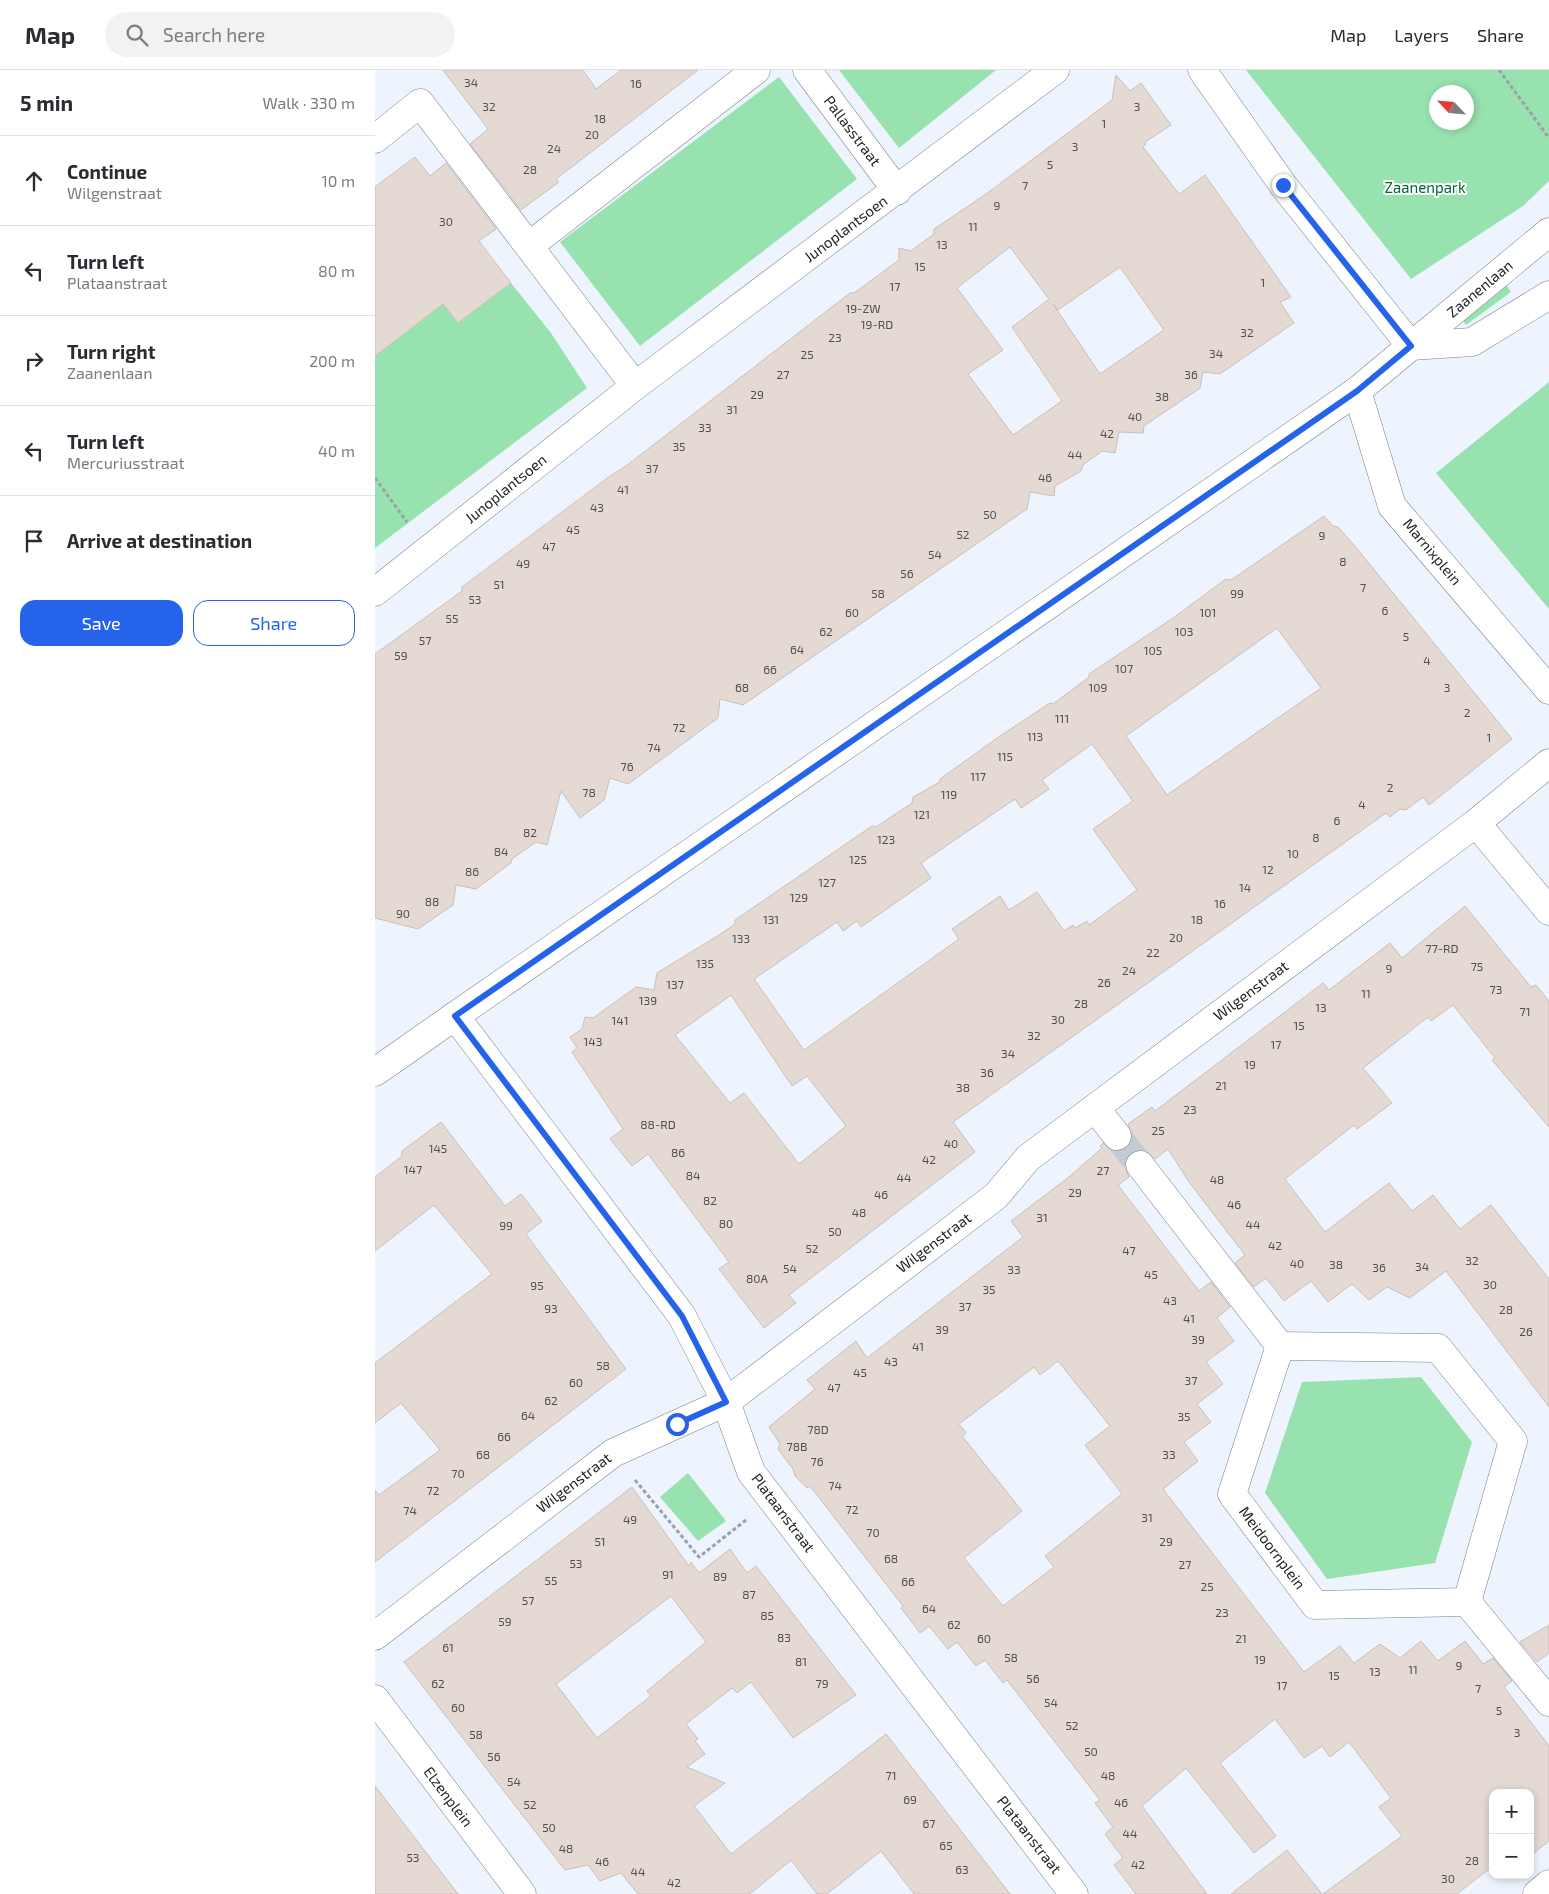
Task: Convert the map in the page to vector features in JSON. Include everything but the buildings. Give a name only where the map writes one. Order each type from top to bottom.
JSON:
[{"type":"street","points":[[529,246],[756,70]]},
{"type":"street","name":"Pallasstraat","points":[[807,70],[897,191]]},
{"type":"street","name":"Junoplantsoen","points":[[375,592],[635,386],[897,191],[1055,70]]},
{"type":"street","points":[[1202,70],[1283,185],[1411,346]]},
{"type":"street","points":[[375,139],[420,103],[635,386]]},
{"type":"street","name":"Zaanenlaan","points":[[375,1072],[1357,391],[1549,232]]},
{"type":"street","name":"Zaanenlaan","points":[[1411,346],[1472,342],[1549,295]]},
{"type":"street","name":"Marnixplein","points":[[1357,391],[1392,506],[1549,690]]},
{"type":"street","points":[[1549,764],[1476,823],[1549,911]]},
{"type":"street","name":"Wilgenstraat","points":[[375,1636],[613,1452],[726,1402],[996,1196],[1028,1158],[1476,823]]},
{"type":"street","name":"Plataanstraat","points":[[455,1016],[682,1316],[726,1402],[751,1472],[1074,1894]]},
{"type":"street","points":[[1095,1108],[1117,1136]]},
{"type":"street","points":[[1140,1165],[1280,1346],[1438,1348],[1513,1440],[1467,1602],[1549,1702]]},
{"type":"street","name":"Meidoornplein","points":[[1280,1346],[1232,1494],[1315,1606],[1467,1602]]},
{"type":"street","name":"Elzenplein","points":[[375,1699],[522,1894]]},
{"type":"street","points":[[1537,1894],[1549,1884]]},
{"type":"path","points":[[1499,70],[1549,138]]},
{"type":"path","points":[[375,478],[429,551]]},
{"type":"path","points":[[613,1452],[699,1557],[772,1500]]},
{"type":"green space","points":[[839,70],[996,70],[899,148]]},
{"type":"green space","name":"Zaanenpark","points":[[1246,70],[1549,70],[1549,181],[1523,206],[1411,279]]},
{"type":"green space","points":[[779,77],[857,179],[640,346],[560,242]]},
{"type":"green space","points":[[511,283],[551,333],[587,388],[375,548],[375,356],[443,304],[458,323]]},
{"type":"green space","points":[[1505,283],[1511,292],[1466,325],[1459,317]]},
{"type":"green space","points":[[1549,382],[1549,609],[1436,473]]},
{"type":"green space","points":[[1421,1377],[1472,1442],[1435,1563],[1327,1579],[1265,1493],[1302,1382]]},
{"type":"green space","points":[[688,1473],[726,1521],[698,1541],[660,1497]]},
{"type":"tunnel","points":[[1117,1136],[1140,1165]]},
{"type":"route","points":[[677,1424],[726,1402],[682,1316],[455,1016],[1357,391],[1411,346],[1283,185]]}]
